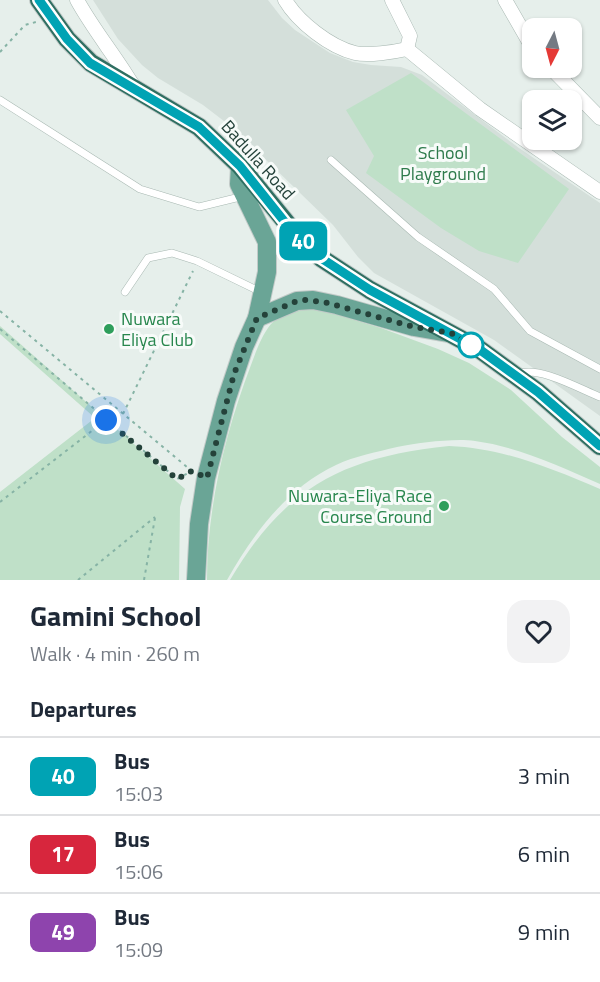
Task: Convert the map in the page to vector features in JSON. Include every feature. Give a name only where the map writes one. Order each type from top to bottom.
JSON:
[{"type":"highway","name":"Badulla Road","points":[[39,0],[74,48],[90,63],[199,127],[240,166],[288,226],[321,258],[370,290],[479,349],[538,392],[600,446]]},
{"type":"main road","points":[[196,580],[199,475],[234,374],[257,318],[264,293],[268,259],[267,243],[239,184],[240,166]]},
{"type":"main road","points":[[257,318],[297,301],[313,300],[414,327],[451,333]]},
{"type":"street","points":[[77,0],[136,91]]},
{"type":"street","points":[[285,0],[299,18],[327,40],[356,53],[407,49],[480,109],[600,192]]},
{"type":"street","points":[[393,0],[410,36],[407,49]]},
{"type":"street","points":[[505,0],[522,30]]},
{"type":"street","points":[[561,78],[600,118]]},
{"type":"lane","points":[[0,100],[140,189],[199,207],[244,196]]},
{"type":"lane","points":[[331,160],[418,237],[494,289],[530,331],[600,369]]},
{"type":"lane","points":[[125,292],[148,258],[172,253],[198,261],[264,293]]},
{"type":"lane","points":[[515,375],[530,371],[600,397]]},
{"type":"path","points":[[0,52],[25,25],[51,18]]},
{"type":"path","points":[[123,414],[198,261]]},
{"type":"path","points":[[0,311],[199,475]]},
{"type":"path","points":[[0,329],[177,479],[199,475]]},
{"type":"path","points":[[0,502],[106,420]]},
{"type":"path","points":[[78,580],[155,517],[144,580]]},
{"type":"shaded area","points":[[93,0],[268,0],[295,30],[330,53],[353,62],[401,67],[422,75],[519,148],[600,203],[600,416],[494,340],[374,273],[333,225],[233,128],[203,105],[158,78],[142,65],[118,39]]},
{"type":"green space","name":"School Playground","points":[[411,73],[569,189],[518,263],[479,251],[441,228],[366,173],[374,156],[346,110]]},
{"type":"green space","points":[[299,309],[319,309],[381,328],[469,363],[511,390],[562,437],[600,467],[600,484],[523,452],[475,441],[457,440],[397,447],[336,465],[302,486],[260,529],[227,580],[207,580],[214,498],[233,417],[257,349],[267,329],[280,317]]},
{"type":"green space","points":[[0,326],[185,489],[180,507],[179,580],[0,580],[0,492],[95,418],[0,334]]},
{"type":"green space","name":"Nuwara-Eliya Race Course Ground","points":[[449,446],[488,451],[526,460],[600,489],[600,580],[230,580],[251,548],[273,521],[320,482],[378,458]]},
{"type":"bus line","name":"40","points":[[39,0],[74,48],[90,63],[199,127],[240,166],[288,226],[321,258],[370,290],[479,349],[538,392],[600,446]]},
{"type":"place","name":"Nuwara Eliya Club","points":[[109,329]]},
{"type":"place","name":"Nuwara-Eliya Race Course Ground","points":[[444,506]]},
{"type":"route","points":[[106,420],[177,479],[192,471],[207,478],[219,424],[234,374],[257,318],[297,301],[324,302],[414,327],[451,333],[471,345]]}]
